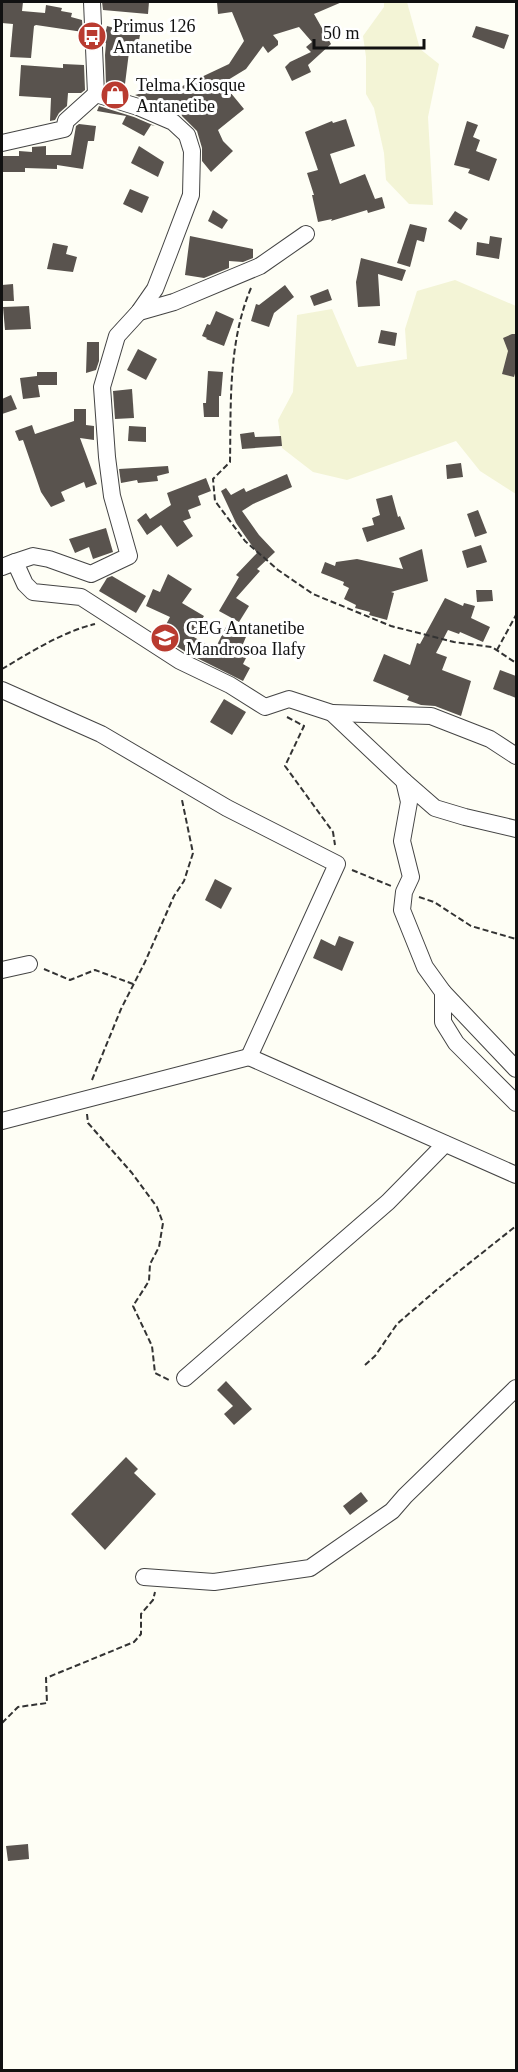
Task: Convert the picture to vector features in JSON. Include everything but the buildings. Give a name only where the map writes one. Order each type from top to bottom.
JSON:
[{"type":"street","points":[[92,2],[96,94]]},
{"type":"street","points":[[2,143],[64,129],[66,121],[96,94]]},
{"type":"street","points":[[96,94],[138,107],[174,122],[187,135],[192,151],[191,195],[155,290],[140,312],[117,336],[102,387],[112,496],[129,556],[91,574],[49,558],[33,556],[8,565],[33,592],[81,597],[180,661],[230,686],[265,707],[289,699],[332,713],[431,716],[490,739],[516,756]]},
{"type":"street","points":[[140,312],[174,302],[260,266],[306,234]]},
{"type":"street","points":[[2,690],[101,734],[227,808],[337,864],[249,1057]]},
{"type":"street","points":[[332,713],[404,782],[435,808],[516,829]]},
{"type":"street","points":[[404,782],[408,802],[402,841],[411,877],[404,892],[402,910],[425,967],[443,992],[516,1069]]},
{"type":"street","points":[[2,970],[29,964]]},
{"type":"street","points":[[443,992],[443,1022],[456,1043],[516,1103]]},
{"type":"street","points":[[2,1121],[249,1057],[516,1175]]},
{"type":"street","points":[[185,1378],[388,1202],[445,1144]]},
{"type":"street","points":[[151,1577],[214,1582],[310,1568],[392,1511],[516,1388]]},
{"type":"path","points":[[260,266],[243,306],[232,370],[230,462],[213,479],[215,501],[245,541],[278,570],[312,594],[391,626],[454,642],[492,647],[516,663]]},
{"type":"path","points":[[497,650],[516,615]]},
{"type":"path","points":[[2,669],[36,649],[83,627],[115,619]]},
{"type":"path","points":[[265,707],[304,726],[285,766],[333,832],[337,864],[434,902],[471,926],[516,939]]},
{"type":"path","points":[[29,964],[70,980],[95,970],[134,984]]},
{"type":"path","points":[[365,1365],[375,1356],[397,1324],[516,1226]]},
{"type":"path","points":[[2,1723],[18,1707],[47,1703],[46,1678],[134,1642],[141,1634],[141,1614],[153,1600],[151,1577]]},
{"type":"green space","points":[[384,2],[407,2],[420,49],[439,64],[428,117],[433,205],[409,204],[386,180],[384,153],[374,108],[366,94],[366,57],[363,36],[384,7]]},
{"type":"green space","points":[[455,280],[516,306],[516,494],[480,471],[456,441],[347,480],[313,472],[282,448],[278,420],[293,392],[297,315],[332,309],[357,367],[407,359],[405,329],[417,291]]},
{"type":"place","name":"Primus 126 Antanetibe","points":[[92,36]]},
{"type":"place","name":"Telma Kiosque Antanetibe","points":[[115,95]]},
{"type":"place","name":"CEG Antanetibe Mandrosoa Ilafy","points":[[165,638]]}]
